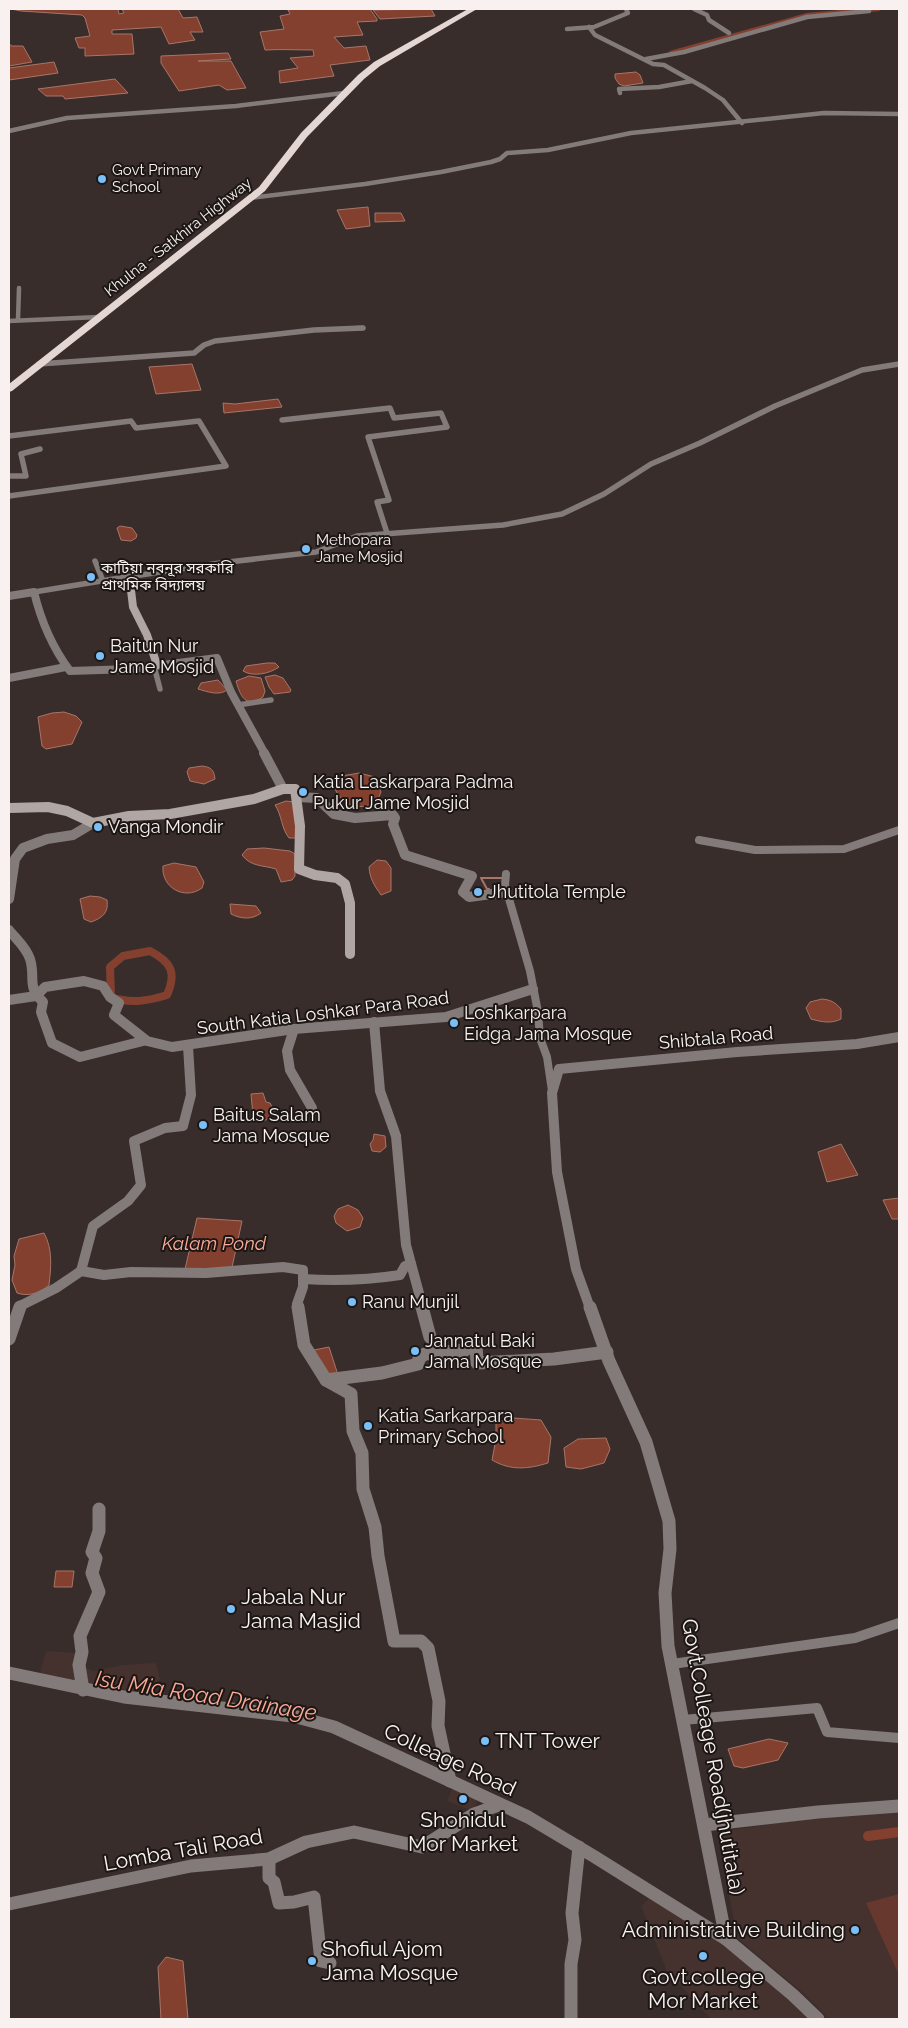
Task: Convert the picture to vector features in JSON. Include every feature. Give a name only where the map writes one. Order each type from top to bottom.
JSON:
[{"type":"highway","name":"Khulna - Satkhira Highway","points":[[9,389],[262,190],[304,135],[344,93],[377,64],[473,9]]},
{"type":"main road","points":[[131,590],[130,594],[135,615],[146,634],[156,665]]},
{"type":"main road","points":[[9,808],[48,807],[67,810],[93,823],[129,816],[170,814],[254,799],[283,789],[295,789],[301,843],[299,869],[314,876],[337,878],[346,884],[350,903],[348,940],[350,954]]},
{"type":"street","points":[[622,9],[634,9]]},
{"type":"street","points":[[567,29],[589,28],[628,13],[626,9]]},
{"type":"street","points":[[694,9],[708,15],[709,20],[729,33]]},
{"type":"street","points":[[645,59],[684,52],[807,16],[869,10]]},
{"type":"street","points":[[589,28],[595,35],[653,64],[664,65],[723,100],[742,122]]},
{"type":"street","points":[[645,59],[696,45],[736,31]]},
{"type":"street","points":[[620,93],[619,89],[659,87],[692,81]]},
{"type":"street","points":[[9,131],[33,125],[75,119],[259,105],[344,93]]},
{"type":"street","points":[[250,198],[365,184],[441,172],[491,162],[500,159],[507,153],[566,147],[631,133],[824,113],[899,114]]},
{"type":"street","points":[[18,320],[19,288]]},
{"type":"street","points":[[9,321],[99,317]]},
{"type":"street","points":[[39,364],[194,353],[204,345],[215,341],[314,330],[363,328]]},
{"type":"street","points":[[9,596],[220,563],[287,558],[316,552],[350,538],[387,533],[503,524],[562,514],[604,494],[651,464],[700,443],[775,406],[862,370],[899,364]]},
{"type":"street","points":[[282,420],[390,408],[394,418],[441,413],[447,427],[368,436],[389,500],[377,502],[387,533]]},
{"type":"street","points":[[9,436],[131,421],[136,428],[199,421],[226,466],[59,491],[9,496]]},
{"type":"street","points":[[9,476],[26,476],[21,454],[40,449]]},
{"type":"street","points":[[95,561],[96,568],[103,581]]},
{"type":"street","points":[[131,590],[129,580],[134,576]]},
{"type":"street","points":[[34,592],[47,634],[70,671],[156,665],[217,658],[238,705],[283,789]]},
{"type":"street","points":[[156,665],[160,689]]},
{"type":"street","points":[[9,678],[66,667]]},
{"type":"street","points":[[238,705],[271,700]]},
{"type":"street","points":[[297,797],[317,798],[334,814],[355,818],[393,815],[395,818],[393,824],[400,837],[400,846],[405,855],[472,876],[463,892],[469,897],[507,892]]},
{"type":"street","points":[[9,899],[15,860],[23,848],[47,839],[73,835],[93,823]]},
{"type":"street","points":[[699,840],[755,850],[844,849],[899,830]]},
{"type":"street","points":[[506,874],[505,885],[533,989],[540,1038],[547,1058],[552,1093]]},
{"type":"street","points":[[9,930],[30,958],[30,984],[36,996],[9,1000]]},
{"type":"street","name":"South Katia Loshkar Para Road","points":[[143,1040],[80,1057],[52,1043],[41,1012],[43,1002],[36,996],[44,987],[70,982],[92,982],[103,986],[110,997],[119,1003],[114,1015],[143,1040],[160,1046],[188,1046],[294,1029],[446,1016],[469,1011],[490,1002],[533,989]]},
{"type":"street","points":[[374,1022],[380,1091],[396,1136],[406,1245],[430,1338]]},
{"type":"street","points":[[294,1029],[287,1051],[290,1070],[312,1108]]},
{"type":"street","name":"Shibtala Road","points":[[552,1093],[559,1069],[738,1052],[857,1044],[899,1037]]},
{"type":"street","points":[[9,1339],[20,1306],[56,1288],[81,1271],[93,1226],[115,1208],[128,1201],[141,1185],[134,1141],[165,1128],[183,1126],[191,1095],[188,1046]]},
{"type":"street","name":"Govt.Colleage Road(jhutitala)","points":[[552,1093],[557,1172],[576,1269],[628,1406],[646,1442],[669,1521],[670,1548],[665,1593],[668,1646],[726,1940]]},
{"type":"street","points":[[303,1278],[337,1281],[375,1279],[400,1275],[406,1266],[411,1264]]},
{"type":"street","points":[[81,1271],[104,1275],[131,1272],[206,1272],[283,1267],[303,1270],[301,1297],[297,1304],[304,1345],[326,1380],[351,1394],[353,1431],[362,1453],[363,1489],[375,1527],[378,1556],[394,1641],[421,1641],[428,1648],[439,1701],[438,1726],[450,1781]]},
{"type":"street","points":[[326,1380],[382,1373],[418,1364],[419,1358],[425,1354],[465,1350],[476,1343],[476,1362],[554,1359],[607,1352]]},
{"type":"street","points":[[83,1690],[78,1665],[82,1652],[80,1636],[99,1592],[92,1573],[96,1558],[92,1552],[99,1531],[99,1509]]},
{"type":"street","points":[[672,1664],[855,1638],[899,1623]]},
{"type":"street","name":"Colleage Road","points":[[9,1673],[83,1690],[133,1698],[293,1716],[334,1727],[528,1817],[579,1847],[703,1923],[793,1995],[818,2019]]},
{"type":"street","points":[[683,1720],[817,1708],[827,1732],[899,1738]]},
{"type":"street","name":"Lomba Tali Road","points":[[9,1904],[191,1866],[269,1859],[306,1842],[354,1832],[422,1847],[474,1814],[499,1805]]},
{"type":"street","points":[[704,1825],[818,1812],[899,1806]]},
{"type":"street","points":[[571,2019],[572,1964],[575,1940],[572,1913],[579,1847]]},
{"type":"street","points":[[269,1859],[270,1878],[274,1882],[279,1903],[294,1902],[314,1897],[313,1914],[317,1928],[321,1961],[330,1963]]},
{"type":"shaded area","points":[[46,1651],[75,1653],[81,1666],[93,1671],[123,1665],[156,1663],[160,1679],[150,1693],[111,1690],[39,1677]]},
{"type":"shaded area","name":"Shohidul Mor Market","points":[[453,1787],[479,1797],[473,1811],[447,1801]]},
{"type":"shaded area","points":[[899,1811],[899,2019],[829,2019],[803,1993],[737,1938],[718,1832],[826,1816]]},
{"type":"shaded area","points":[[899,1894],[899,1975],[866,1903]]},
{"type":"shaded area","name":"Govt.college Mor Market","points":[[653,1895],[693,1919],[815,2019],[711,2019],[667,1971],[641,1906]]},
{"type":"water","points":[[11,9],[118,9],[119,14],[124,13],[122,9],[178,9],[183,18],[197,17],[203,32],[190,32],[195,40],[169,44],[161,27],[112,30],[112,34],[132,34],[134,54],[85,56],[85,48],[79,48],[75,38],[90,36],[85,18],[82,15]]},
{"type":"water","points":[[370,9],[377,21],[357,22],[363,35],[334,37],[344,48],[366,46],[370,60],[330,65],[334,76],[280,83],[279,71],[298,68],[290,58],[314,56],[313,50],[265,50],[260,32],[284,29],[280,16],[290,14],[288,10]]},
{"type":"water","points":[[431,9],[435,16],[380,19],[373,10]]},
{"type":"water","points":[[9,44],[12,46],[23,46],[32,62],[9,66]]},
{"type":"water","points":[[228,53],[231,59],[198,61],[231,61],[246,88],[227,90],[219,85],[179,91],[161,63],[161,56]]},
{"type":"water","points":[[54,62],[58,73],[9,80],[9,68]]},
{"type":"water","points":[[636,72],[640,75],[643,83],[624,86],[619,84],[615,78],[615,74]]},
{"type":"water","points":[[115,79],[128,93],[65,99],[63,96],[46,96],[38,89]]},
{"type":"water","points":[[368,207],[370,226],[346,229],[337,210]]},
{"type":"water","points":[[375,213],[401,213],[405,221],[375,222]]},
{"type":"water","points":[[192,364],[201,390],[156,394],[149,367]]},
{"type":"water","points":[[278,399],[282,407],[224,413],[223,403],[235,404]]},
{"type":"water","points":[[120,526],[132,528],[137,535],[136,538],[131,541],[121,540],[117,528]]},
{"type":"water","points":[[275,663],[279,667],[261,674],[251,674],[243,671],[246,666]]},
{"type":"water","points":[[275,675],[283,678],[291,690],[290,692],[274,694],[265,677]]},
{"type":"water","points":[[249,676],[261,678],[265,691],[263,697],[252,702],[244,699],[236,681]]},
{"type":"water","points":[[218,680],[227,690],[217,693],[198,689],[201,683]]},
{"type":"water","points":[[64,712],[76,716],[82,722],[72,744],[46,749],[42,746],[38,717]]},
{"type":"water","points":[[202,766],[212,770],[215,779],[204,784],[190,781],[187,772],[189,768]]},
{"type":"water","points":[[359,773],[375,777],[381,792],[377,800],[363,807],[347,803],[340,797],[335,790],[333,780],[336,777]]},
{"type":"water","points":[[286,801],[294,802],[297,838],[289,838],[286,834],[275,805]]},
{"type":"water","points":[[264,848],[290,851],[295,854],[295,876],[292,880],[281,882],[276,869],[253,864],[242,855],[247,849]]},
{"type":"water","points":[[377,860],[386,861],[391,868],[391,891],[381,895],[370,875],[369,867]]},
{"type":"water","points":[[174,863],[196,867],[204,882],[202,888],[188,893],[175,890],[170,886],[163,874],[163,866]]},
{"type":"water","points":[[90,896],[107,900],[106,912],[91,922],[84,919],[80,899]]},
{"type":"water","points":[[230,904],[256,906],[261,913],[250,918],[239,917],[231,914]]},
{"type":"water","points":[[822,999],[833,1002],[841,1009],[841,1019],[834,1022],[826,1022],[811,1019],[806,1008],[810,1002]]},
{"type":"water","points":[[263,1093],[266,1102],[270,1103],[275,1113],[266,1120],[258,1121],[253,1116],[251,1094]]},
{"type":"water","points":[[374,1134],[385,1136],[386,1147],[380,1152],[372,1151],[370,1144]]},
{"type":"water","points":[[841,1144],[858,1175],[827,1182],[818,1152]]},
{"type":"water","points":[[899,1198],[899,1219],[892,1219],[883,1200]]},
{"type":"water","points":[[348,1205],[358,1210],[363,1218],[360,1227],[347,1231],[336,1223],[334,1216],[338,1209]]},
{"type":"water","name":"Kalam Pond","points":[[197,1218],[242,1221],[231,1272],[185,1269]]},
{"type":"water","points":[[44,1233],[50,1252],[49,1285],[34,1294],[17,1293],[12,1280],[15,1265],[14,1256],[19,1239]]},
{"type":"water","points":[[329,1347],[339,1378],[324,1381],[314,1350]]},
{"type":"water","points":[[513,1418],[541,1420],[551,1437],[548,1463],[520,1468],[499,1464],[492,1460],[496,1439],[496,1422]]},
{"type":"water","points":[[606,1438],[610,1449],[604,1463],[581,1469],[566,1467],[564,1448],[578,1439]]},
{"type":"water","points":[[56,1571],[74,1571],[72,1587],[54,1587]]},
{"type":"water","points":[[769,1739],[788,1743],[778,1760],[743,1768],[734,1766],[728,1749]]},
{"type":"water","points":[[166,1957],[183,1961],[188,2019],[161,2019],[158,1967]]},
{"type":"waterway","points":[[671,53],[808,15],[878,9]]},
{"type":"waterway","points":[[489,889],[487,889],[481,878],[504,878]]},
{"type":"waterway","points":[[150,951],[163,959],[172,974],[167,995],[139,1001],[111,997],[110,967],[123,956],[150,951]]},
{"type":"waterway","points":[[868,1836],[899,1832]]},
{"type":"place","name":"Govt Primary School","points":[[102,179]]},
{"type":"place","name":"Methopara Jame Mosjid","points":[[306,549]]},
{"type":"place","name":"কাটিয়া নবনূর সরকারি প্রাথমিক বিদ্যালয়","points":[[91,577]]},
{"type":"place","name":"Baitun Nur Jame Mosjid","points":[[100,656]]},
{"type":"place","name":"Katia Laskarpara Padma Pukur Jame Mosjid","points":[[303,792]]},
{"type":"place","name":"Vanga Mondir","points":[[98,827]]},
{"type":"place","name":"Jhutitola Temple","points":[[478,892]]},
{"type":"place","name":"Loshkarpara Eidga Jama Mosque","points":[[454,1023]]},
{"type":"place","name":"Baitus Salam Jama Mosque","points":[[203,1125]]},
{"type":"place","name":"Ranu Munjil","points":[[352,1302]]},
{"type":"place","name":"Jannatul Baki Jama Mosque","points":[[415,1351]]},
{"type":"place","name":"Katia Sarkarpara Primary School","points":[[368,1426]]},
{"type":"place","name":"Jabala Nur Jama Masjid","points":[[231,1609]]},
{"type":"place","name":"TNT Tower","points":[[485,1741]]},
{"type":"place","name":"Shohidul Mor Market","points":[[463,1799]]},
{"type":"place","name":"Administrative Building","points":[[855,1930]]},
{"type":"place","name":"Govt.college Mor Market","points":[[703,1956]]},
{"type":"place","name":"Shofiul Ajom Jama Mosque","points":[[312,1961]]},
{"type":"water label","name":"Isu Mia Road Drainage","points":[[206,1695]]}]
